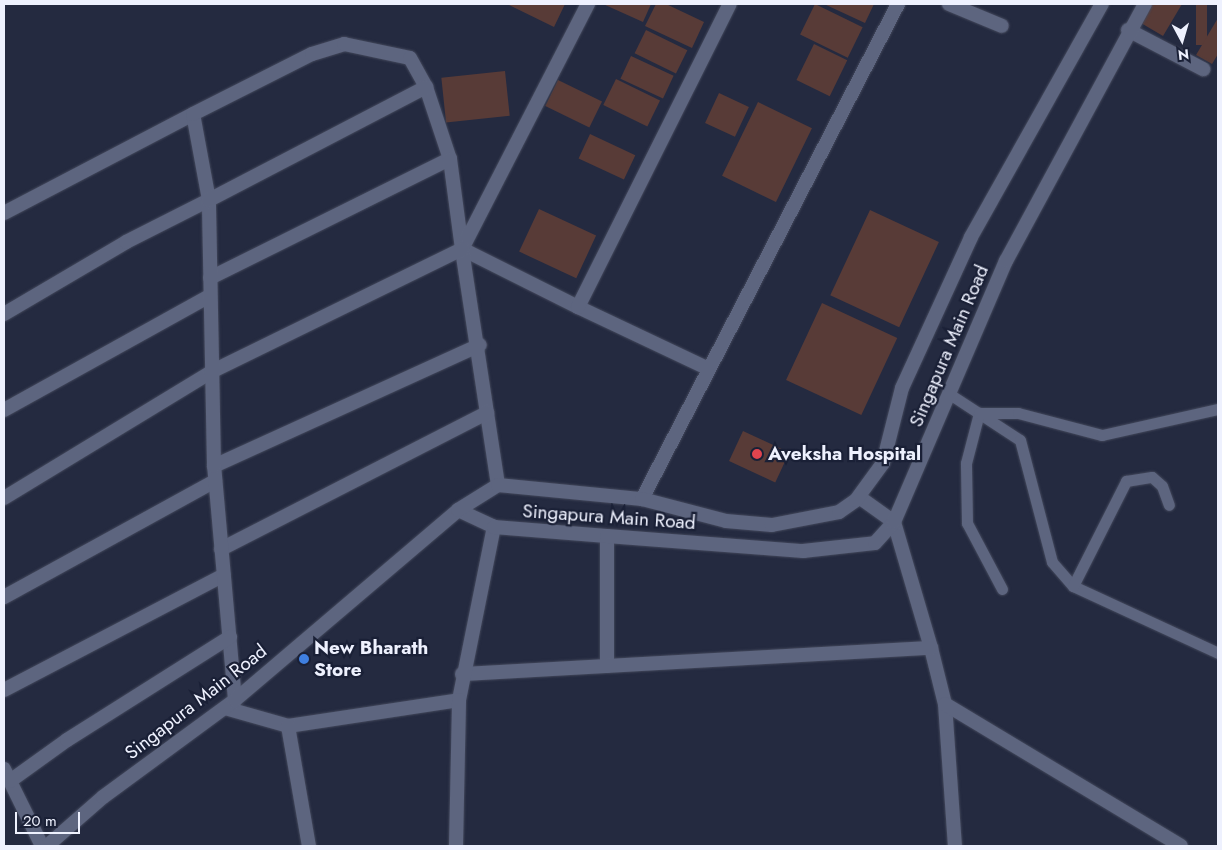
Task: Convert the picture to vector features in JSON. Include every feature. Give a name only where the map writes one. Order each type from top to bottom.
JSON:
[{"type":"street","points":[[4,498],[211,372],[462,249],[588,4]]},
{"type":"street","points":[[578,306],[730,4]]},
{"type":"street","points":[[642,499],[898,4]]},
{"type":"street","points":[[949,4],[1002,26]]},
{"type":"street","name":"Singapura Main Road","points":[[47,846],[103,797],[230,704],[458,510],[498,485],[642,499],[726,522],[772,525],[839,512],[859,497],[883,463],[902,388],[934,312],[1056,79],[1102,4]]},
{"type":"street","name":"Singapura Main Road","points":[[458,510],[494,527],[607,536],[803,551],[847,549],[875,542],[894,522],[951,395],[1006,261],[1128,30],[1145,4]]},
{"type":"street","points":[[1128,30],[1203,69]]},
{"type":"street","points":[[4,213],[312,54],[344,44],[410,58],[426,87],[450,159],[462,249],[480,345],[487,413],[498,485]]},
{"type":"street","points":[[4,314],[126,242],[426,87]]},
{"type":"street","points":[[193,114],[208,200],[214,466],[230,637],[230,704],[288,726],[459,700]]},
{"type":"street","points":[[210,278],[450,159]]},
{"type":"street","points":[[462,249],[709,369]]},
{"type":"street","points":[[4,410],[210,296]]},
{"type":"street","points":[[214,466],[480,345]]},
{"type":"street","points":[[221,549],[487,413]]},
{"type":"street","points":[[4,597],[215,481]]},
{"type":"street","points":[[859,497],[894,522],[931,648],[944,704],[956,846]]},
{"type":"street","points":[[456,846],[459,700],[462,674],[494,527]]},
{"type":"street","points":[[607,536],[607,666]]},
{"type":"street","points":[[4,690],[224,575]]},
{"type":"street","points":[[42,846],[7,775],[67,740],[230,637]]},
{"type":"street","points":[[462,674],[931,648]]},
{"type":"street","points":[[944,704],[1181,846]]},
{"type":"street","points":[[288,726],[309,846]]},
{"type":"lane","points":[[951,395],[1020,440],[1052,562],[1072,586],[1218,652]]},
{"type":"lane","points":[[979,413],[1018,413],[1102,435],[1218,410]]},
{"type":"lane","points":[[979,413],[966,464],[966,523],[1002,590]]},
{"type":"lane","points":[[1072,586],[1126,481],[1152,477],[1162,486],[1168,506]]},
{"type":"building","points":[[507,4],[565,4],[554,27]]},
{"type":"building","points":[[603,4],[651,4],[643,22]]},
{"type":"building","points":[[656,4],[666,4],[704,22],[692,48],[645,26]]},
{"type":"building","points":[[815,4],[863,27],[848,58],[800,35]]},
{"type":"building","points":[[824,4],[874,4],[865,23]]},
{"type":"building","points":[[1152,4],[1182,4],[1163,36],[1141,23]]},
{"type":"building","points":[[1196,4],[1207,4],[1207,45],[1196,45]]},
{"type":"building","points":[[1218,18],[1218,54],[1212,64],[1196,55]]},
{"type":"building","points":[[646,30],[687,50],[676,74],[635,53]]},
{"type":"building","points":[[814,44],[847,60],[830,96],[796,80]]},
{"type":"building","points":[[631,56],[674,76],[663,99],[620,79]]},
{"type":"building","points":[[505,71],[510,116],[446,122],[441,78]]},
{"type":"building","points":[[616,79],[660,100],[647,127],[603,105]]},
{"type":"building","points":[[558,80],[602,101],[589,128],[545,106]]},
{"type":"building","points":[[719,93],[749,107],[735,137],[705,123]]},
{"type":"building","points":[[758,102],[812,128],[776,202],[722,176]]},
{"type":"building","points":[[590,134],[635,155],[624,180],[579,158]]},
{"type":"building","points":[[539,209],[596,236],[576,278],[519,252]]},
{"type":"building","points":[[870,210],[939,242],[899,327],[830,295]]},
{"type":"building","points":[[822,303],[897,338],[861,415],[786,380]]},
{"type":"building","points":[[743,431],[789,453],[775,482],[729,461]]},
{"type":"place","name":"Aveksha Hospital","points":[[757,454]]},
{"type":"place","name":"New Bharath Store","points":[[304,659]]}]
